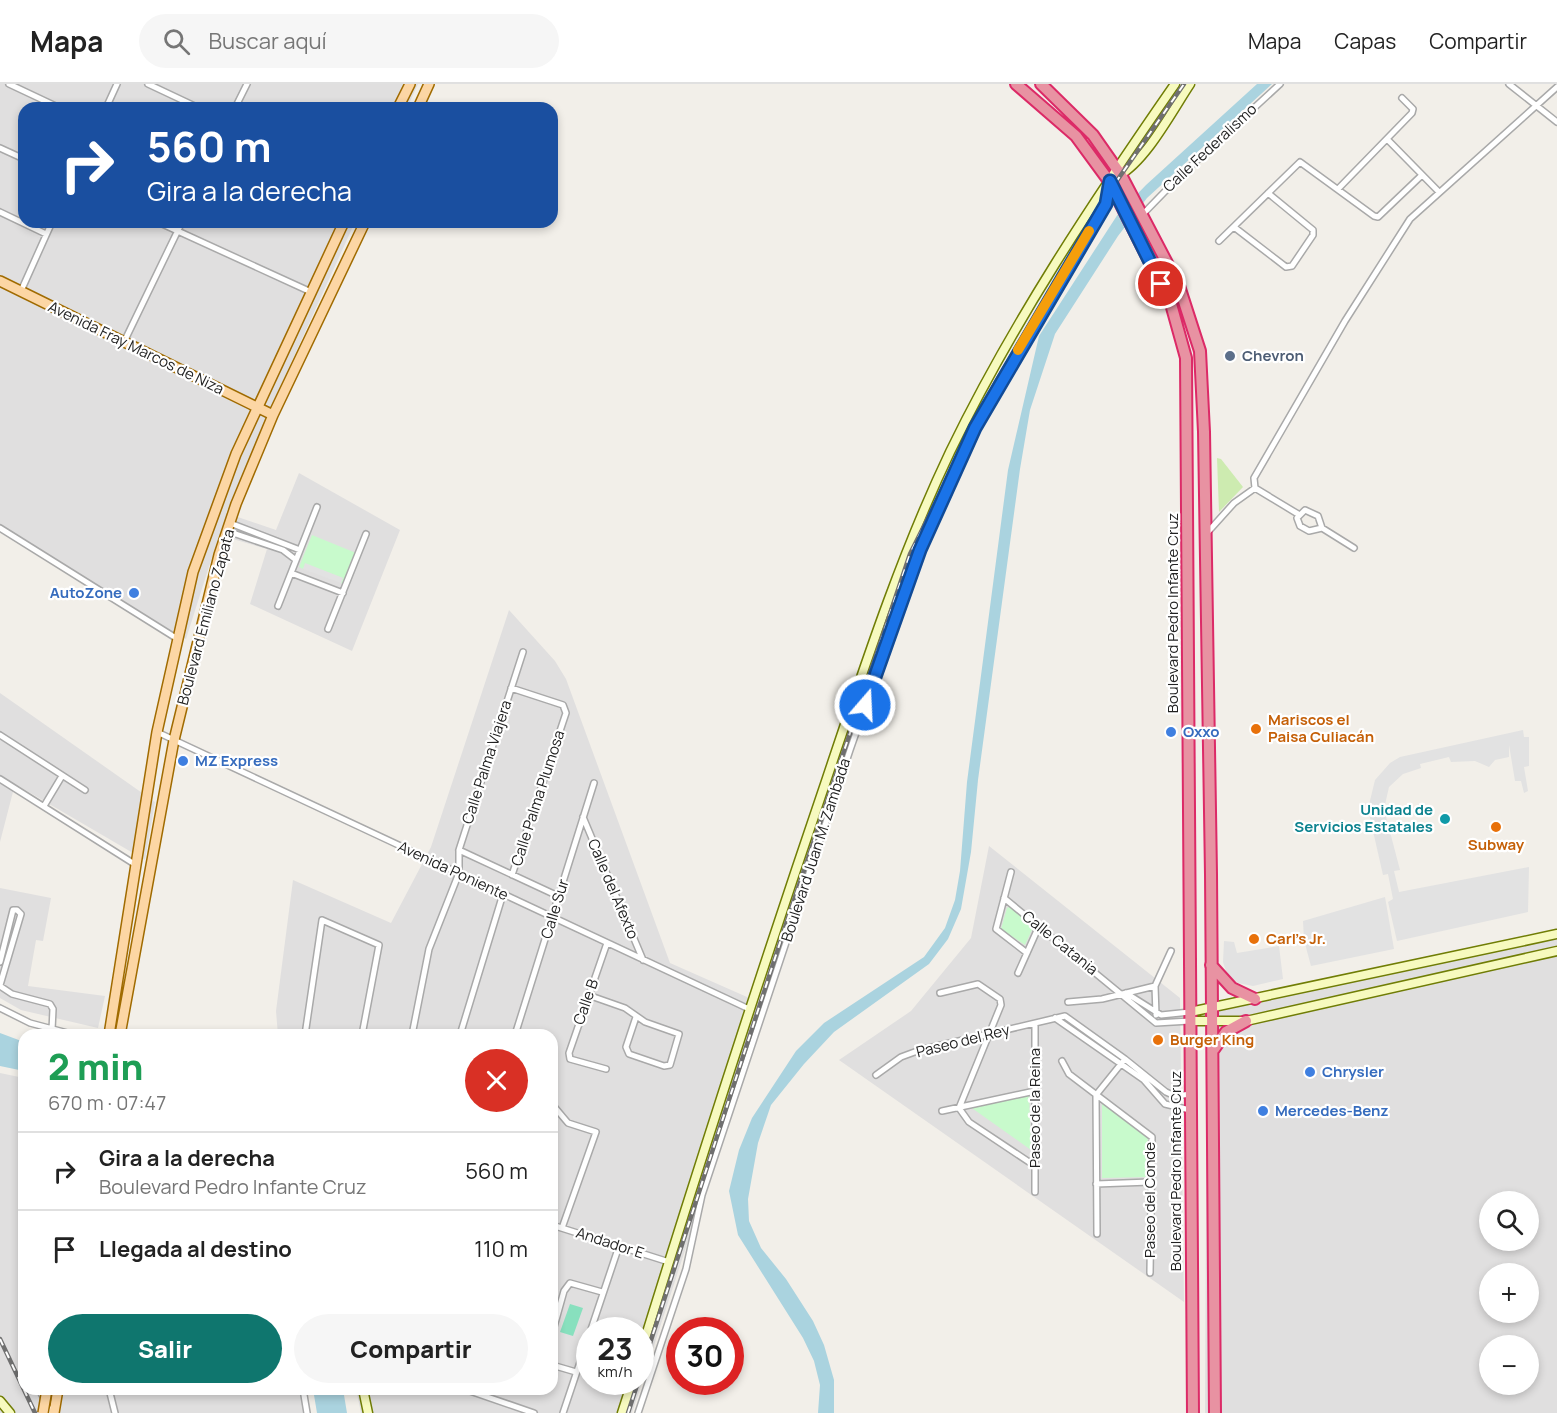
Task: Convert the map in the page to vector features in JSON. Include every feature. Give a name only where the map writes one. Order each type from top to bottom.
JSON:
[{"type":"highway","name":"Boulevard Pedro Infante Cruz","points":[[1016,84],[1077,136],[1110,181],[1179,324],[1187,366],[1187,684],[1192,888],[1190,1017],[1193,1413]]},
{"type":"highway","points":[[1041,84],[1094,135],[1119,171],[1179,286],[1200,351],[1213,1052],[1215,1413]]},
{"type":"highway","points":[[1210,963],[1225,983],[1255,999]]},
{"type":"highway","points":[[1213,1052],[1226,1032],[1246,1021]]},
{"type":"main road","points":[[401,102],[410,84]]},
{"type":"main road","points":[[421,102],[429,84]]},
{"type":"main road","name":"Boulevard Emiliano Zapata","points":[[110,1029],[157,732],[176,638],[205,534],[258,407],[341,228]]},
{"type":"main road","name":"Boulevard Emiliano Zapata","points":[[121,1029],[174,740],[202,616],[229,527],[273,416],[362,228]]},
{"type":"main road","name":"Avenida Fray Marcos de Niza","points":[[0,281],[123,344],[273,416]]},
{"type":"main road","points":[[43,1413],[46,1395]]},
{"type":"main road","points":[[52,1413],[56,1395]]},
{"type":"street","points":[[9,84],[47,102]]},
{"type":"street","points":[[109,102],[117,84]]},
{"type":"street","points":[[148,84],[186,102]]},
{"type":"street","points":[[238,102],[247,84]]},
{"type":"street","name":"Boulevard Juan M. Zambada","points":[[1119,171],[1175,84]]},
{"type":"street","name":"Boulevard Juan M. Zambada","points":[[652,1317],[749,1009],[861,676],[914,534],[986,383],[1043,282],[1110,181],[1145,150],[1190,84]]},
{"type":"street","name":"Calle Federalismo","points":[[1142,212],[1280,84]]},
{"type":"street","points":[[1509,84],[1557,122]]},
{"type":"street","points":[[1255,488],[1254,478],[1382,261],[1410,219],[1557,87]]},
{"type":"street","points":[[1338,189],[1412,113],[1413,109],[1402,98]]},
{"type":"street","points":[[1387,139],[1438,192]]},
{"type":"street","points":[[0,148],[18,156]]},
{"type":"street","points":[[1219,242],[1300,162],[1378,217],[1422,175]]},
{"type":"street","name":"Boulevard Juan M. Zambada","points":[[638,1413],[686,1269],[705,1185],[914,565],[975,428],[1106,204],[1110,181]]},
{"type":"street","points":[[1234,227],[1286,267],[1292,266],[1313,235],[1312,231],[1268,193]]},
{"type":"street","points":[[0,212],[18,221]]},
{"type":"street","points":[[33,228],[46,234]]},
{"type":"street","points":[[21,291],[49,228]]},
{"type":"street","points":[[171,228],[310,292]]},
{"type":"street","points":[[123,344],[179,228]]},
{"type":"street","points":[[1255,488],[1298,514]]},
{"type":"street","points":[[1205,535],[1234,503],[1255,488]]},
{"type":"street","points":[[278,606],[317,507]]},
{"type":"street","points":[[1298,514],[1305,510],[1314,512],[1321,520],[1322,528]]},
{"type":"street","points":[[1298,514],[1298,523],[1305,530],[1314,532],[1322,528]]},
{"type":"street","points":[[229,527],[300,550]]},
{"type":"street","points":[[229,527],[283,550],[296,560]]},
{"type":"street","points":[[0,528],[176,638]]},
{"type":"street","points":[[1322,528],[1354,548]]},
{"type":"street","points":[[328,629],[366,534]]},
{"type":"street","points":[[291,573],[343,593]]},
{"type":"street","name":"Calle Palma Viajera","points":[[459,873],[459,850],[523,652]]},
{"type":"street","name":"Calle Palma Plumosa","points":[[511,688],[563,705],[566,713],[512,875]]},
{"type":"street","name":"Avenida Poniente","points":[[157,732],[749,1009]]},
{"type":"street","points":[[0,735],[85,790]]},
{"type":"street","points":[[44,806],[62,776]]},
{"type":"street","points":[[0,780],[136,865]]},
{"type":"street","name":"Calle Sur","points":[[517,1029],[594,783]]},
{"type":"street","name":"Calle del Afexto","points":[[583,817],[643,960]]},
{"type":"street","points":[[459,850],[558,896]]},
{"type":"street","points":[[1011,872],[997,931],[1027,953]]},
{"type":"street","points":[[413,1029],[429,949],[459,873]]},
{"type":"street","points":[[462,1029],[503,894]]},
{"type":"street","name":"Calle Catania","points":[[1004,898],[1120,992]]},
{"type":"street","points":[[0,962],[13,910],[17,910],[21,914],[0,986],[12,994],[50,1004],[53,1008],[52,1029]]},
{"type":"street","points":[[306,1029],[320,921],[323,920],[380,945],[363,1029]]},
{"type":"street","points":[[1018,973],[1039,926]]},
{"type":"street","points":[[1156,1023],[1190,1017],[1212,1008],[1557,934]]},
{"type":"street","name":"Calle B","points":[[606,1069],[572,1059],[569,1053],[608,943]]},
{"type":"street","points":[[4,945],[12,946]]},
{"type":"street","points":[[1156,1023],[1155,986],[1171,951]]},
{"type":"street","points":[[1120,992],[1156,1013],[1166,1016],[1246,1021],[1412,986],[1557,951]]},
{"type":"street","points":[[940,993],[978,984],[998,997],[1001,1005],[959,1108]]},
{"type":"street","points":[[1068,1002],[1155,986]]},
{"type":"street","points":[[1120,992],[1156,1023]]},
{"type":"street","points":[[588,995],[625,1008],[636,1017],[677,1034],[680,1037],[670,1065],[664,1066],[629,1054],[626,1047],[636,1017]]},
{"type":"street","points":[[0,1008],[23,1020],[49,1029]]},
{"type":"street","name":"Paseo del Rey","points":[[876,1075],[909,1054],[1055,1018],[1123,1061],[1166,1092],[1175,1096],[1192,1094]]},
{"type":"street","name":"Paseo de la Reina","points":[[1035,1024],[1035,1192]]},
{"type":"street","name":"Paseo del Conde","points":[[1062,1060],[1069,1074],[1150,1135],[1152,1141],[1150,1274]]},
{"type":"street","points":[[1097,1234],[1096,1095],[1123,1061]]},
{"type":"street","name":"Paseo del Rey","points":[[1123,1061],[1165,1104],[1192,1110]]},
{"type":"street","points":[[942,1111],[1035,1091]]},
{"type":"street","points":[[959,1108],[969,1122],[1035,1166]]},
{"type":"street","points":[[558,1111],[568,1123],[596,1132],[562,1228]]},
{"type":"street","points":[[1096,1184],[1150,1182]]},
{"type":"street","name":"Andador E","points":[[558,1227],[669,1262]]},
{"type":"street","points":[[594,1317],[619,1246]]},
{"type":"street","points":[[558,1313],[564,1291],[570,1283],[602,1292]]},
{"type":"street","points":[[558,1367],[576,1372],[563,1413]]},
{"type":"street","points":[[42,1395],[52,1413]]},
{"type":"street","points":[[110,1395],[115,1413]]},
{"type":"street","points":[[304,1395],[307,1413]]},
{"type":"street","points":[[364,1395],[368,1413]]},
{"type":"street","points":[[482,1395],[534,1413]]},
{"type":"street","points":[[622,1413],[628,1395]]},
{"type":"shaded area","points":[[0,84],[418,84],[410,102],[18,102],[18,228],[352,228],[226,513],[276,530],[299,473],[400,530],[352,651],[250,604],[267,549],[219,535],[186,639],[0,531]]},
{"type":"shaded area","points":[[305,563],[343,578],[341,583],[303,569]]},
{"type":"shaded area","points":[[509,610],[555,661],[566,679],[670,963],[765,1005],[654,1346],[654,1317],[576,1317],[576,1395],[638,1395],[632,1413],[361,1413],[357,1395],[558,1395],[558,1029],[278,1029],[276,1011],[293,880],[391,923],[431,847]]},
{"type":"shaded area","points":[[0,693],[155,802],[145,860],[15,784],[0,842]]},
{"type":"shaded area","points":[[1523,730],[1524,737],[1529,737],[1529,766],[1524,767],[1528,791],[1524,793],[1521,781],[1515,781],[1509,745],[1509,757],[1495,760],[1489,767],[1475,761],[1451,762],[1449,757],[1420,764],[1421,768],[1403,774],[1389,787],[1384,809],[1400,870],[1394,871],[1399,892],[1529,867],[1528,912],[1397,941],[1388,902],[1393,899],[1388,874],[1383,875],[1368,809],[1375,780],[1390,763],[1400,757]]},
{"type":"shaded area","points":[[989,846],[1180,998],[1184,1302],[839,1060],[911,1011],[971,938]]},
{"type":"shaded area","points":[[0,888],[51,898],[43,941],[36,940],[28,986],[105,996],[98,1028],[21,1010],[0,998]]},
{"type":"shaded area","points":[[1385,897],[1394,949],[1311,966],[1304,940],[1303,921]]},
{"type":"shaded area","points":[[1557,937],[1557,1413],[1205,1413],[1207,1014]]},
{"type":"shaded area","points":[[1224,941],[1234,942],[1237,953],[1279,946],[1283,979],[1253,986],[1238,983],[1227,974],[1223,962]]},
{"type":"shaded area","points":[[0,1073],[18,1077],[18,1395],[302,1395],[306,1413],[0,1413]]},
{"type":"green space","points":[[1217,458],[1221,459],[1243,487],[1219,512]]},
{"type":"green space","points":[[312,535],[356,553],[344,585],[341,583],[343,578],[306,564],[303,569],[299,567]]},
{"type":"green space","points":[[1011,906],[1035,923],[1025,945],[1001,929],[1007,908]]},
{"type":"green space","points":[[1029,1094],[1031,1150],[969,1106]]},
{"type":"green space","points":[[1102,1098],[1148,1132],[1147,1177],[1102,1178]]},
{"type":"green space","points":[[570,1304],[583,1308],[580,1317],[576,1317],[573,1336],[560,1332]]},
{"type":"water","points":[[1257,84],[1272,84],[1147,198],[1118,236],[1055,334],[1030,410],[978,780],[971,852],[961,909],[948,939],[929,964],[834,1032],[804,1064],[771,1105],[758,1143],[748,1199],[749,1221],[761,1248],[786,1279],[813,1321],[824,1345],[834,1380],[834,1413],[818,1413],[820,1385],[814,1361],[803,1338],[738,1235],[729,1191],[739,1150],[752,1118],[796,1051],[824,1023],[924,957],[945,928],[955,900],[960,871],[967,782],[1008,470],[1039,336],[1118,214],[1146,185]]},
{"type":"water","points":[[0,1033],[18,1040],[18,1070],[0,1066]]},
{"type":"water","points":[[314,1395],[344,1395],[347,1413],[317,1413]]},
{"type":"railway","points":[[654,1331],[788,918],[910,554],[996,382],[1107,195],[1184,84]]},
{"type":"railway","points":[[0,1339],[18,1377]]},
{"type":"railway","points":[[26,1395],[35,1413]]},
{"type":"railway","points":[[628,1413],[634,1395]]},
{"type":"slow traffic","points":[[1018,350],[1089,231]]},
{"type":"place","name":"Chevron","points":[[1230,356]]},
{"type":"place","name":"AutoZone","points":[[134,593]]},
{"type":"place","name":"Mariscos el Paisa Culiacán","points":[[1256,729]]},
{"type":"place","name":"Oxxo","points":[[1171,732]]},
{"type":"place","name":"MZ Express","points":[[183,761]]},
{"type":"place","name":"Unidad de Servicios Estatales","points":[[1445,819]]},
{"type":"place","name":"Subway","points":[[1496,827]]},
{"type":"place","name":"Carl's Jr.","points":[[1254,939]]},
{"type":"place","name":"Burger King","points":[[1158,1040]]},
{"type":"place","name":"Chrysler","points":[[1310,1072]]},
{"type":"place","name":"Mercedes-Benz","points":[[1263,1111]]},
{"type":"route","points":[[865,705],[908,581],[951,478],[997,386],[1106,204],[1110,181],[1161,284]]}]
